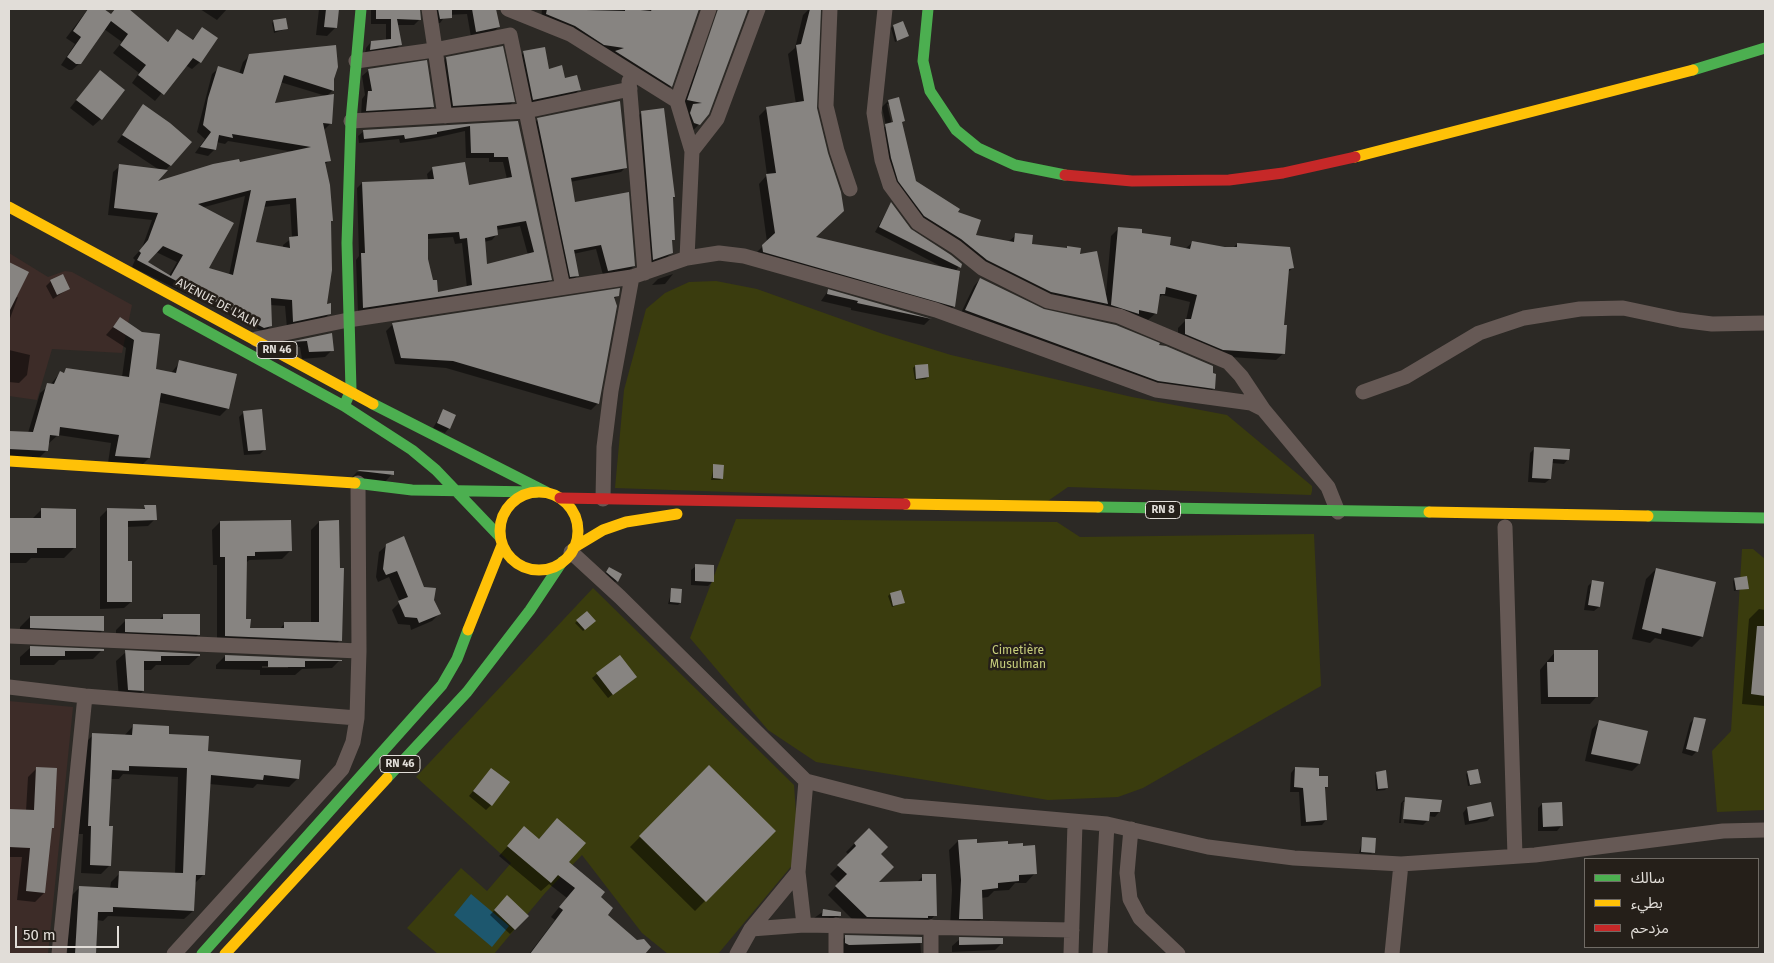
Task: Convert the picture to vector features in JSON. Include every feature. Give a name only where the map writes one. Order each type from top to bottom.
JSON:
[{"type":"main road","points":[[344,406],[351,390],[347,243],[351,121],[361,9]]},
{"type":"main road","points":[[928,9],[923,61],[930,91],[956,130],[978,148],[1015,165],[1081,178],[1132,181],[1228,180],[1283,173],[1372,153],[1513,115],[1659,80],[1765,48]]},
{"type":"main road","name":"AVENUE DE L'ALN","points":[[9,207],[351,390],[421,430],[541,492]]},
{"type":"main road","name":"RN 46","points":[[155,303],[344,406],[412,450],[456,492],[501,541],[457,659],[442,685],[202,954]]},
{"type":"main road","points":[[9,461],[284,480],[358,483],[456,492],[541,492],[560,498],[571,509],[576,518],[578,528],[569,554]]},
{"type":"main road","points":[[541,492],[524,495],[513,502],[504,512],[500,524],[501,541],[513,559],[528,568],[546,568],[603,530],[626,522],[654,516],[690,514]]},
{"type":"main road","name":"RN 8","points":[[560,498],[1765,518]]},
{"type":"main road","name":"RN 46","points":[[225,954],[467,692],[535,603],[569,554]]},
{"type":"street","points":[[429,9],[445,116]]},
{"type":"street","points":[[563,287],[510,35],[508,9],[570,34],[677,101]]},
{"type":"street","points":[[687,258],[692,151],[677,101],[709,9]]},
{"type":"street","points":[[692,151],[717,119],[758,9]]},
{"type":"street","points":[[830,9],[826,106],[837,151],[850,189]]},
{"type":"street","points":[[885,9],[874,113],[882,160],[890,185],[918,223],[956,246],[982,268],[1048,301],[1119,316],[1228,362],[1263,409],[1328,487],[1338,512]]},
{"type":"street","points":[[356,61],[434,50],[510,35]]},
{"type":"street","points":[[603,499],[604,447],[638,275],[628,69]]},
{"type":"street","points":[[351,121],[526,111],[630,89]]},
{"type":"street","points":[[256,339],[348,320],[638,275],[687,258],[719,253],[744,256],[936,310],[1156,390],[1251,403],[1263,409]]},
{"type":"street","points":[[1363,392],[1405,377],[1479,333],[1524,318],[1580,309],[1623,308],[1680,320],[1712,324],[1765,323]]},
{"type":"street","points":[[174,954],[342,768],[353,742],[357,718],[359,651],[358,483]]},
{"type":"street","points":[[1505,527],[1516,856]]},
{"type":"street","points":[[569,554],[627,604],[806,781],[903,806],[1075,823],[1107,824],[1208,847],[1294,858],[1401,864],[1516,856],[1724,831],[1765,830]]},
{"type":"street","points":[[9,636],[359,651]]},
{"type":"street","points":[[9,687],[85,696],[357,718]]},
{"type":"street","points":[[59,954],[85,696]]},
{"type":"street","points":[[804,925],[798,872],[806,781]]},
{"type":"street","points":[[1071,954],[1075,823]]},
{"type":"street","points":[[1100,954],[1107,824]]},
{"type":"street","points":[[1131,829],[1127,873],[1130,899],[1140,918],[1178,954]]},
{"type":"street","points":[[1392,954],[1401,864]]},
{"type":"street","points":[[737,954],[751,929],[798,872]]},
{"type":"street","points":[[751,929],[804,925],[836,925],[1072,930]]},
{"type":"street","points":[[836,925],[836,954]]},
{"type":"street","points":[[931,927],[931,954]]},
{"type":"shaded area","points":[[9,253],[48,277],[65,271],[72,272],[132,305],[122,353],[52,349],[37,400],[9,396]]},
{"type":"shaded area","points":[[9,701],[73,707],[48,954],[9,954]]},
{"type":"green space","points":[[716,281],[757,289],[883,334],[951,355],[1132,397],[1227,415],[1312,486],[1311,495],[1068,487],[1045,503],[615,488],[624,390],[646,309],[665,293],[689,282]]},
{"type":"green space","name":"Cimetière Musulman","points":[[736,519],[1057,522],[1080,537],[1314,534],[1321,686],[1143,788],[1118,797],[1048,800],[816,762],[768,730],[690,638]]},
{"type":"green space","points":[[1742,549],[1753,549],[1765,559],[1765,810],[1717,812],[1712,751],[1731,731]]},
{"type":"green space","points":[[593,588],[794,785],[799,857],[718,954],[668,954],[642,933],[582,855],[546,892],[494,954],[438,954],[407,928],[461,868],[487,891],[511,863],[416,777]]},
{"type":"water","points":[[471,894],[509,926],[492,947],[454,915]]},
{"type":"building","points":[[88,9],[104,9],[111,14],[115,9],[129,9],[168,42],[177,29],[193,40],[202,27],[218,38],[201,63],[193,58],[164,95],[138,75],[146,65],[120,45],[128,34],[111,21],[81,64],[76,64],[67,57],[81,37],[73,31]]},
{"type":"building","points":[[326,9],[339,9],[337,28],[324,27]]},
{"type":"building","points":[[376,9],[420,9],[421,20],[397,19],[402,45],[370,50],[371,41],[391,39],[391,19],[376,19]]},
{"type":"building","points":[[438,9],[452,9],[452,18],[440,19]]},
{"type":"building","points":[[472,9],[496,9],[500,27],[476,32]]},
{"type":"building","points":[[547,9],[625,11],[625,9],[630,9],[651,11],[652,9],[699,9],[672,87],[615,51],[624,48],[604,45],[575,26],[546,14]]},
{"type":"building","points":[[718,9],[748,9],[709,114],[700,125],[694,123],[690,113],[693,104],[702,103],[687,100]]},
{"type":"building","points":[[810,9],[821,9],[817,108],[828,153],[841,192],[844,211],[816,237],[960,271],[955,307],[763,252],[762,245],[775,233],[766,174],[776,173],[766,107],[804,101],[796,45],[801,44]]},
{"type":"building","points":[[286,18],[288,29],[275,31],[273,20]]},
{"type":"building","points":[[903,21],[909,36],[897,41],[893,25]]},
{"type":"building","points":[[336,45],[338,67],[334,79],[334,91],[284,75],[275,103],[334,94],[332,124],[323,123],[331,161],[325,162],[330,185],[333,221],[331,221],[332,270],[327,304],[331,303],[331,314],[293,322],[292,300],[271,298],[272,326],[264,328],[204,296],[204,291],[186,282],[184,285],[137,260],[141,253],[139,251],[148,240],[158,213],[114,208],[119,164],[168,170],[158,181],[213,164],[239,159],[240,162],[311,147],[232,134],[233,138],[219,135],[216,150],[200,147],[211,132],[203,125],[208,98],[218,66],[243,74],[249,54]],"holes":[[[251,190],[233,275],[209,268],[234,223],[198,204]],[[296,198],[298,236],[289,237],[290,248],[256,242],[266,201]],[[163,246],[183,255],[171,276],[148,262]]]},
{"type":"building","points":[[503,46],[515,102],[453,106],[446,57]]},
{"type":"building","points":[[545,47],[549,69],[562,65],[565,78],[577,75],[581,90],[533,100],[523,51]]},
{"type":"building","points":[[427,60],[434,107],[366,111],[368,91],[372,91],[368,69]]},
{"type":"building","points":[[100,70],[125,90],[102,120],[76,100]]},
{"type":"building","points":[[899,97],[905,121],[902,122],[916,181],[960,209],[958,212],[981,220],[976,235],[1014,242],[1015,233],[1033,235],[1032,244],[1081,248],[1080,254],[1097,251],[1108,304],[1051,292],[987,260],[961,239],[924,216],[898,181],[891,158],[885,124],[893,122],[888,100]]},
{"type":"building","points":[[620,101],[627,168],[571,178],[575,202],[629,192],[635,266],[608,271],[601,245],[574,250],[579,276],[570,277],[537,118]]},
{"type":"building","points":[[143,104],[170,123],[192,142],[171,166],[122,135]]},
{"type":"building","points":[[664,108],[675,197],[673,197],[675,240],[672,240],[673,253],[653,260],[641,111]]},
{"type":"building","points":[[518,121],[552,280],[363,308],[361,253],[365,253],[362,182],[434,179],[432,167],[465,162],[469,185],[512,177],[508,157],[494,157],[494,153],[471,153],[470,126],[405,139],[404,135],[364,139],[363,130]],"holes":[[[526,221],[534,252],[487,264],[485,238],[498,235],[497,226]],[[459,232],[460,239],[467,238],[472,285],[438,292],[437,280],[433,280],[428,259],[428,234]]]},
{"type":"building","points":[[891,202],[911,229],[951,255],[962,264],[961,268],[879,227]]},
{"type":"building","points":[[1118,227],[1142,229],[1142,233],[1171,237],[1170,245],[1190,249],[1192,241],[1225,247],[1237,247],[1237,243],[1290,247],[1294,268],[1289,269],[1284,325],[1287,325],[1285,354],[1223,350],[1185,334],[1185,319],[1191,319],[1197,295],[1166,287],[1165,294],[1160,294],[1157,314],[1139,310],[1139,314],[1111,305]]},
{"type":"building","points":[[9,262],[29,272],[9,312]]},
{"type":"building","points":[[63,274],[70,289],[57,295],[50,280]]},
{"type":"building","points":[[980,278],[1044,309],[1116,325],[1160,343],[1159,345],[1166,346],[1213,366],[1213,373],[1216,374],[1215,389],[1158,381],[965,310]]},
{"type":"building","points":[[620,288],[619,296],[614,297],[617,306],[599,404],[453,361],[401,358],[392,323]]},
{"type":"building","points":[[828,289],[932,319],[857,303],[858,301],[827,294]]},
{"type":"building","points":[[120,317],[142,332],[160,334],[156,369],[176,373],[179,360],[237,374],[229,409],[161,393],[150,458],[115,456],[119,435],[60,427],[59,436],[50,435],[48,451],[9,449],[9,431],[33,432],[47,383],[54,384],[60,371],[64,373],[66,368],[129,377],[134,340],[113,327]]},
{"type":"building","points":[[332,333],[334,351],[309,352],[307,341],[289,342]]},
{"type":"building","points":[[928,364],[929,377],[916,379],[915,365]]},
{"type":"building","points":[[262,409],[266,450],[248,451],[243,411]]},
{"type":"building","points":[[443,409],[456,415],[450,429],[437,423]]},
{"type":"building","points":[[1534,447],[1570,449],[1569,460],[1553,459],[1551,479],[1532,478]]},
{"type":"building","points":[[713,464],[724,465],[723,479],[713,478]]},
{"type":"building","points":[[357,470],[394,471],[394,475],[360,471]]},
{"type":"building","points":[[144,505],[156,505],[157,520],[128,521],[128,561],[132,561],[132,602],[107,602],[107,508],[145,509]]},
{"type":"building","points":[[41,508],[76,509],[76,548],[37,548],[37,553],[9,553],[9,518],[41,518]]},
{"type":"building","points":[[291,520],[292,551],[255,552],[255,556],[247,556],[246,619],[251,619],[250,628],[284,628],[284,622],[319,622],[319,521],[339,520],[340,568],[344,568],[342,641],[225,636],[225,557],[220,557],[220,521]]},
{"type":"building","points":[[404,536],[424,587],[436,588],[434,600],[441,614],[419,623],[417,618],[405,617],[398,601],[408,597],[397,571],[386,575],[383,569],[386,544]]},
{"type":"building","points":[[695,564],[714,565],[714,582],[695,581]]},
{"type":"building","points":[[609,567],[622,574],[618,582],[606,572]]},
{"type":"building","points":[[1656,568],[1716,582],[1703,637],[1662,628],[1661,634],[1642,629]]},
{"type":"building","points":[[1747,576],[1749,589],[1736,590],[1734,578]]},
{"type":"building","points":[[1592,580],[1604,582],[1600,607],[1588,605]]},
{"type":"building","points":[[671,588],[682,589],[681,603],[670,602]]},
{"type":"building","points":[[901,590],[905,603],[893,606],[890,593]]},
{"type":"building","points":[[587,611],[596,621],[585,630],[576,620]]},
{"type":"building","points":[[163,614],[200,614],[200,635],[125,632],[125,619],[163,619]]},
{"type":"building","points":[[30,616],[104,616],[104,631],[30,628]]},
{"type":"building","points":[[1757,626],[1765,626],[1765,696],[1751,694]]},
{"type":"building","points":[[30,646],[104,649],[104,651],[65,651],[65,656],[30,656]]},
{"type":"building","points":[[125,650],[200,654],[200,656],[161,656],[161,661],[144,661],[144,691],[128,690]]},
{"type":"building","points":[[1554,650],[1598,650],[1598,697],[1548,697],[1547,662],[1554,662]]},
{"type":"building","points":[[225,655],[342,661],[305,661],[305,667],[268,667],[268,661],[225,661]]},
{"type":"building","points":[[620,655],[637,677],[613,695],[596,673]]},
{"type":"building","points":[[1694,717],[1706,719],[1698,752],[1686,749]]},
{"type":"building","points":[[1599,720],[1648,731],[1640,764],[1591,754]]},
{"type":"building","points":[[133,724],[169,726],[169,734],[209,736],[208,751],[301,760],[299,779],[264,775],[263,780],[211,775],[205,875],[196,875],[194,911],[113,907],[113,912],[98,912],[96,954],[75,954],[79,886],[118,888],[119,871],[183,873],[187,768],[129,766],[129,771],[112,770],[109,826],[113,826],[111,866],[90,865],[91,826],[88,826],[92,733],[132,735]]},
{"type":"building","points":[[709,765],[776,831],[706,902],[639,836]]},
{"type":"building","points":[[36,767],[57,768],[54,828],[52,828],[45,893],[26,891],[30,848],[9,847],[9,809],[34,810]]},
{"type":"building","points":[[1295,767],[1319,768],[1319,776],[1328,776],[1328,787],[1325,787],[1327,820],[1306,822],[1303,788],[1294,787]]},
{"type":"building","points":[[491,768],[510,782],[492,806],[473,791]]},
{"type":"building","points":[[1478,769],[1481,783],[1470,785],[1467,771]]},
{"type":"building","points":[[1386,770],[1388,788],[1378,789],[1376,772]]},
{"type":"building","points":[[1405,797],[1442,800],[1440,812],[1430,812],[1429,821],[1403,819]]},
{"type":"building","points":[[1491,802],[1494,816],[1469,821],[1467,807]]},
{"type":"building","points":[[1562,802],[1563,826],[1543,827],[1542,803]]},
{"type":"building","points":[[557,818],[586,843],[569,862],[605,892],[601,897],[613,908],[608,915],[637,940],[644,939],[651,947],[645,954],[530,954],[563,910],[559,907],[575,888],[558,875],[551,883],[507,846],[524,826],[539,839]]},
{"type":"building","points":[[869,828],[888,847],[881,854],[894,867],[879,882],[922,881],[922,874],[936,874],[937,916],[928,916],[928,918],[867,917],[835,886],[847,874],[837,865],[856,846],[854,843]]},
{"type":"building","points":[[1362,837],[1376,838],[1375,853],[1361,852]]},
{"type":"building","points":[[977,839],[977,843],[1008,841],[1008,844],[1023,843],[1023,846],[1035,845],[1037,874],[1019,875],[1019,881],[998,883],[998,888],[982,890],[983,919],[959,919],[961,880],[958,840]]},
{"type":"building","points":[[507,895],[529,916],[515,930],[494,910]]},
{"type":"building","points":[[823,909],[841,912],[841,916],[822,916]]},
{"type":"building","points":[[845,935],[922,937],[922,943],[849,945],[845,943]]},
{"type":"building","points":[[959,937],[1003,938],[1003,944],[959,945]]},
{"type":"traffic: fast","points":[[345,404],[351,390],[347,243],[351,121],[361,9]]},
{"type":"traffic: fast","points":[[928,9],[923,61],[930,91],[956,130],[978,148],[1015,165],[1065,175]]},
{"type":"traffic: fast","points":[[1693,70],[1765,48]]},
{"type":"traffic: fast","points":[[168,310],[344,406],[412,450],[436,470],[500,537]]},
{"type":"traffic: fast","points":[[373,404],[546,492]]},
{"type":"traffic: fast","points":[[355,483],[412,490],[536,492]]},
{"type":"traffic: fast","points":[[1098,507],[1429,512]]},
{"type":"traffic: fast","points":[[1648,516],[1765,518]]},
{"type":"traffic: fast","points":[[387,778],[467,692],[530,610],[562,562]]},
{"type":"traffic: fast","points":[[202,954],[442,685],[457,659],[468,630]]},
{"type":"traffic: slow","points":[[1355,157],[1693,70]]},
{"type":"traffic: slow","points":[[9,207],[373,404]]},
{"type":"traffic: slow","points":[[9,461],[355,483]]},
{"type":"traffic: slow","points":[[539,492],[554,495],[566,504],[575,516],[578,531],[575,546],[566,558],[554,567],[539,570],[524,567],[512,558],[503,546],[500,531],[503,516],[512,504],[524,495],[539,492]]},
{"type":"traffic: slow","points":[[905,504],[1098,507]]},
{"type":"traffic: slow","points":[[1429,512],[1648,516]]},
{"type":"traffic: slow","points":[[573,548],[603,530],[626,522],[677,514]]},
{"type":"traffic: slow","points":[[468,630],[502,545]]},
{"type":"traffic: slow","points":[[225,954],[387,778]]},
{"type":"traffic: jam","points":[[1065,175],[1132,181],[1229,180],[1283,173],[1355,157]]},
{"type":"traffic: jam","points":[[560,498],[905,504]]}]
